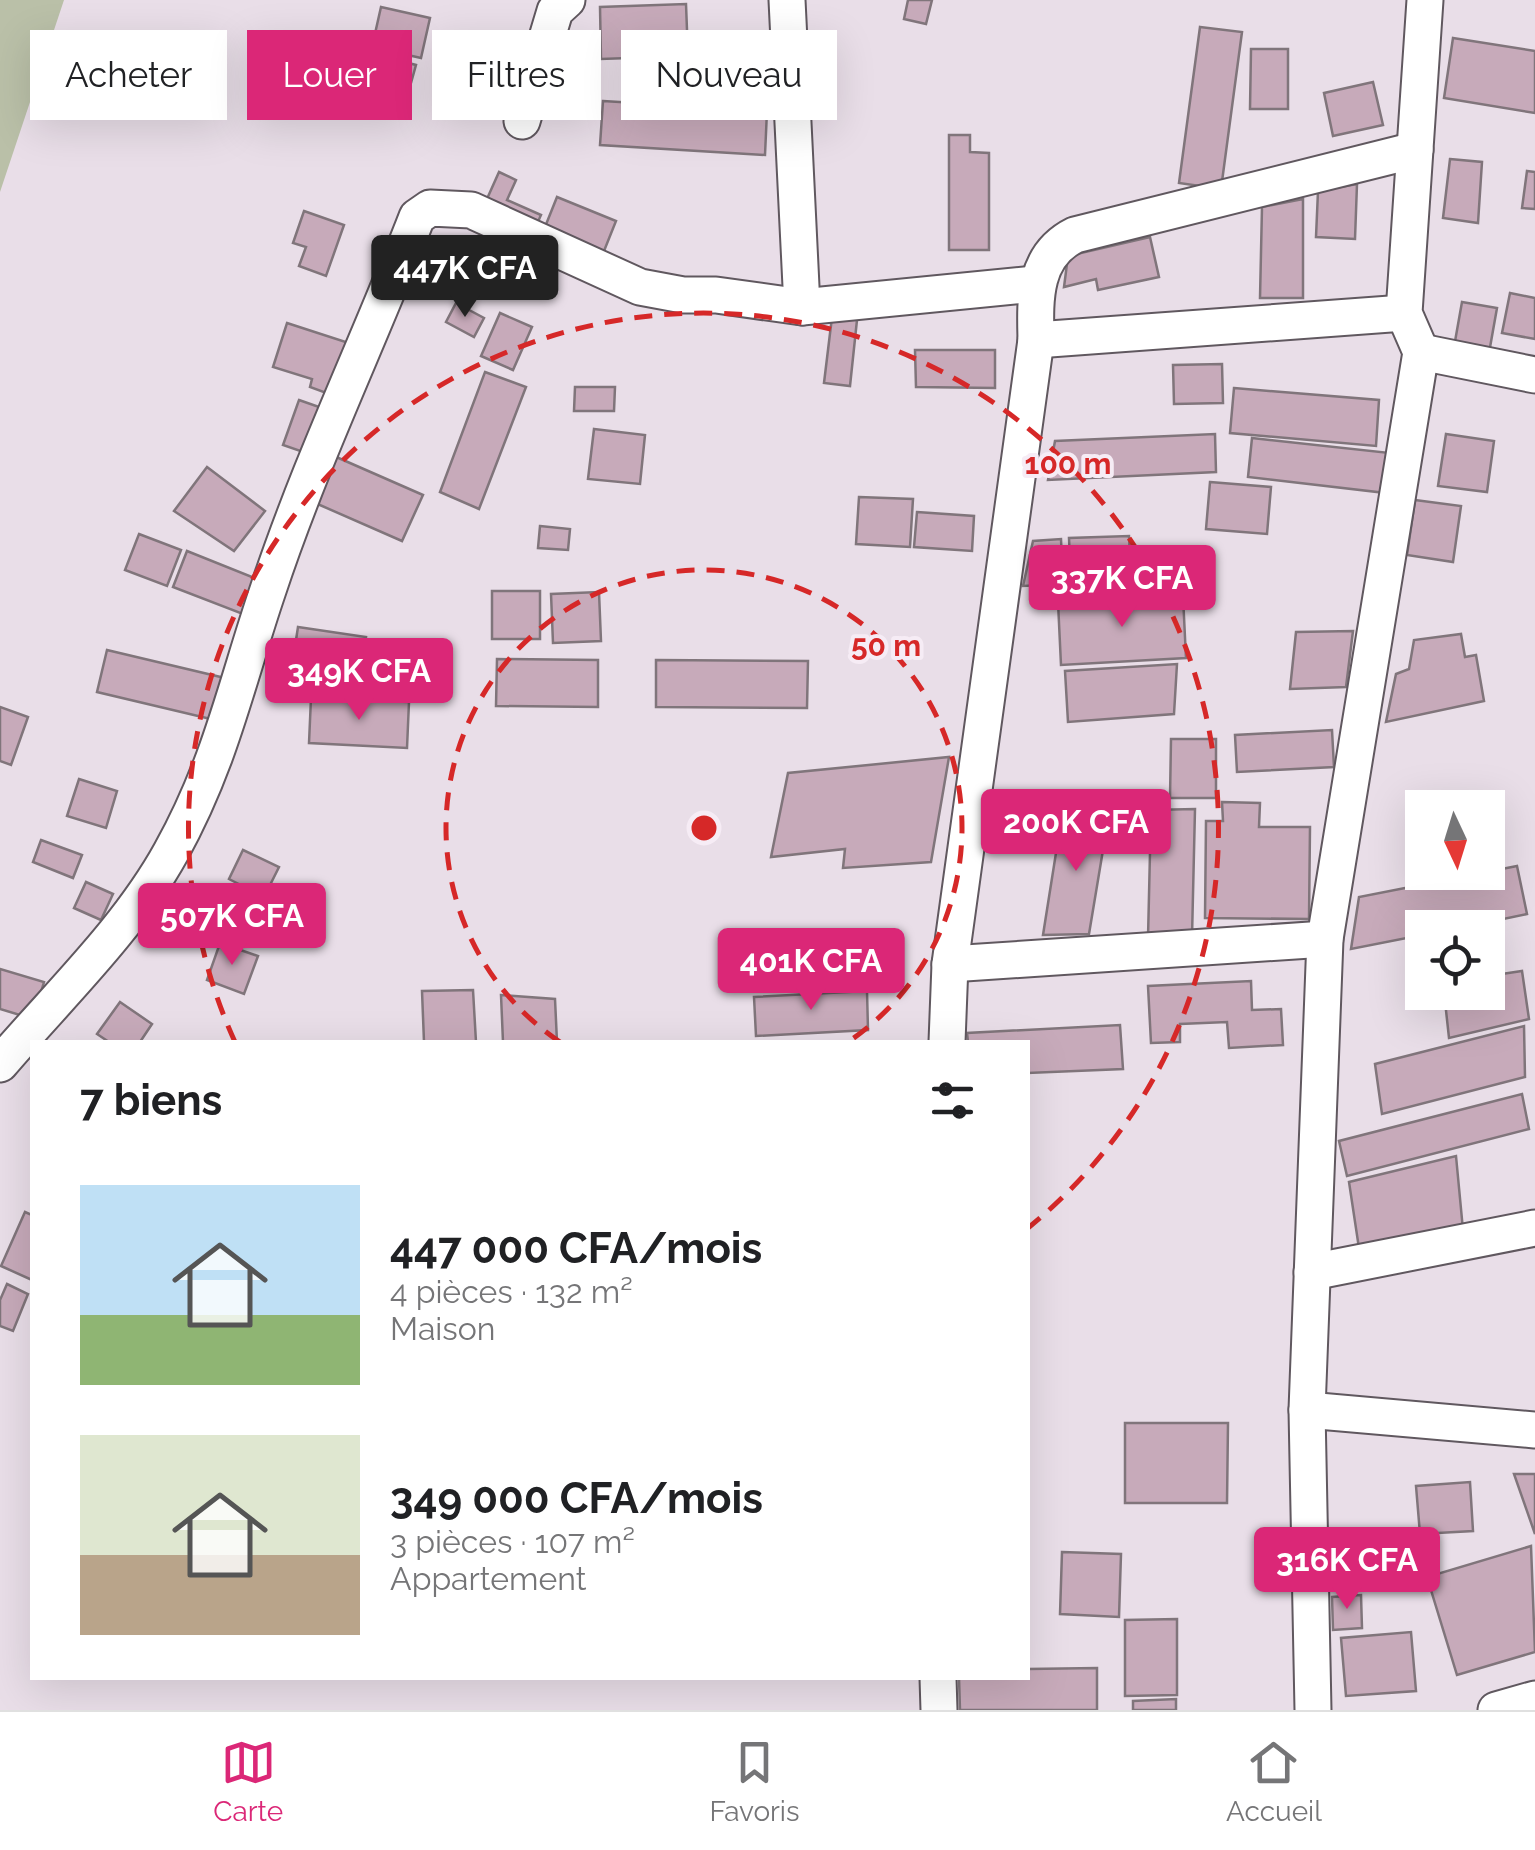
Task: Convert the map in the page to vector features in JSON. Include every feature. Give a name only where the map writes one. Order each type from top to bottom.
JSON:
[{"type":"street","points":[[522,121],[555,11],[567,0]]},
{"type":"street","points":[[787,0],[802,307]]},
{"type":"street","points":[[1313,1710],[1306,1410],[1325,938],[1420,352],[1404,313],[1425,0]]},
{"type":"street","points":[[948,1040],[950,964],[1036,340],[1035,284],[1064,240],[1075,235],[1415,150]]},
{"type":"street","points":[[0,1064],[136,906],[169,856],[202,792],[230,723],[268,589],[417,217],[430,208],[472,210],[640,288],[802,307],[1035,284]]},
{"type":"street","points":[[1036,340],[1404,313]]},
{"type":"street","points":[[1420,352],[1535,374]]},
{"type":"street","points":[[950,964],[1325,938]]},
{"type":"street","points":[[1312,1272],[1535,1228]]},
{"type":"street","points":[[1306,1410],[1535,1430]]},
{"type":"street","points":[[938,1680],[939,1710]]},
{"type":"street","points":[[1496,1710],[1535,1699]]},
{"type":"green space","points":[[0,0],[64,0],[54,30],[30,30],[30,102],[0,192]]},
{"type":"building","points":[[908,0],[932,0],[926,24],[904,19]]},
{"type":"building","points":[[686,4],[687,30],[621,30],[621,58],[601,59],[600,7]]},
{"type":"building","points":[[381,7],[430,18],[421,58],[412,56],[412,30],[376,30]]},
{"type":"building","points":[[1200,27],[1242,32],[1221,189],[1179,183]]},
{"type":"building","points":[[1453,38],[1535,51],[1535,113],[1444,98]]},
{"type":"building","points":[[1251,49],[1288,49],[1288,109],[1250,109]]},
{"type":"building","points":[[1373,82],[1383,125],[1333,136],[1324,93]]},
{"type":"building","points":[[603,101],[621,102],[621,120],[767,120],[765,155],[600,145]]},
{"type":"building","points":[[949,135],[970,135],[970,152],[989,153],[989,250],[949,250]]},
{"type":"building","points":[[1450,159],[1482,162],[1478,223],[1443,218]]},
{"type":"building","points":[[1527,171],[1535,172],[1535,209],[1522,208]]},
{"type":"building","points":[[499,172],[516,180],[507,200],[541,215],[533,233],[482,210]]},
{"type":"building","points":[[1357,184],[1355,239],[1316,237],[1318,191]]},
{"type":"building","points":[[557,197],[616,221],[600,261],[541,237]]},
{"type":"building","points":[[1303,199],[1303,298],[1260,298],[1262,207]]},
{"type":"building","points":[[304,211],[344,225],[326,276],[299,266],[306,247],[293,243]]},
{"type":"building","points":[[1150,237],[1159,277],[1098,290],[1096,279],[1064,287],[1068,256]]},
{"type":"building","points":[[1510,293],[1535,298],[1535,339],[1502,333]]},
{"type":"building","points":[[1462,302],[1497,308],[1489,353],[1454,347]]},
{"type":"building","points":[[456,303],[484,318],[474,337],[446,322]]},
{"type":"building","points":[[500,313],[532,327],[513,370],[481,356]]},
{"type":"building","points":[[832,317],[857,320],[850,386],[824,383]]},
{"type":"building","points":[[287,323],[355,345],[337,397],[310,387],[312,379],[273,367]]},
{"type":"building","points":[[915,350],[995,350],[995,388],[916,387]]},
{"type":"building","points":[[1222,364],[1223,403],[1174,404],[1173,365]]},
{"type":"building","points":[[485,372],[526,387],[479,509],[440,492]]},
{"type":"building","points":[[575,387],[615,387],[614,411],[574,411]]},
{"type":"building","points":[[1234,388],[1379,400],[1376,446],[1230,433]]},
{"type":"building","points":[[299,400],[322,408],[306,453],[283,445]]},
{"type":"building","points":[[594,429],[645,435],[640,484],[588,479]]},
{"type":"building","points":[[1215,434],[1216,472],[1048,480],[1055,441]]},
{"type":"building","points":[[1446,434],[1494,441],[1487,492],[1438,486]]},
{"type":"building","points":[[1252,438],[1390,453],[1386,493],[1248,477]]},
{"type":"building","points":[[334,456],[423,495],[402,541],[313,502]]},
{"type":"building","points":[[207,467],[265,511],[234,551],[174,511]]},
{"type":"building","points":[[1210,482],[1271,487],[1267,534],[1206,529]]},
{"type":"building","points":[[859,497],[913,499],[910,547],[856,544]]},
{"type":"building","points":[[1415,500],[1461,506],[1453,562],[1407,555]]},
{"type":"building","points":[[917,512],[974,516],[972,551],[914,547]]},
{"type":"building","points":[[540,526],[570,529],[568,550],[538,548]]},
{"type":"building","points":[[139,534],[181,550],[167,586],[125,570]]},
{"type":"building","points":[[1129,536],[1131,581],[1071,584],[1069,538]]},
{"type":"building","points":[[1061,539],[1063,584],[1023,586],[1033,541]]},
{"type":"building","points":[[187,551],[262,581],[248,616],[173,587]]},
{"type":"building","points":[[492,591],[540,591],[540,639],[492,639]]},
{"type":"building","points":[[599,592],[601,641],[553,643],[551,594]]},
{"type":"building","points":[[1183,596],[1186,658],[1061,665],[1058,602]]},
{"type":"building","points":[[298,627],[366,637],[358,689],[290,679]]},
{"type":"building","points":[[1353,631],[1346,687],[1290,689],[1296,632]]},
{"type":"building","points":[[1461,634],[1465,657],[1476,655],[1484,701],[1386,722],[1396,674],[1409,669],[1414,640]]},
{"type":"building","points":[[107,650],[229,679],[219,721],[97,692]]},
{"type":"building","points":[[497,659],[598,660],[598,707],[496,706]]},
{"type":"building","points":[[656,660],[808,661],[807,708],[656,707]]},
{"type":"building","points":[[1177,664],[1174,714],[1068,722],[1065,671]]},
{"type":"building","points":[[311,698],[409,702],[407,748],[309,743]]},
{"type":"building","points":[[0,707],[28,717],[11,765],[0,761]]},
{"type":"building","points":[[1332,730],[1334,767],[1237,772],[1235,735]]},
{"type":"building","points":[[1171,739],[1216,739],[1216,798],[1170,798]]},
{"type":"building","points":[[949,757],[931,862],[843,868],[845,849],[771,857],[788,773]]},
{"type":"building","points":[[79,779],[117,791],[106,828],[67,816]]},
{"type":"building","points":[[1222,802],[1260,803],[1259,827],[1310,827],[1309,919],[1205,918],[1206,821],[1223,821]]},
{"type":"building","points":[[1195,809],[1192,937],[1148,938],[1151,810]]},
{"type":"building","points":[[1109,814],[1089,934],[1043,935],[1062,815]]},
{"type":"building","points":[[41,840],[82,855],[73,878],[33,862]]},
{"type":"building","points":[[243,850],[279,867],[264,897],[229,879]]},
{"type":"building","points":[[1517,866],[1527,914],[1505,919],[1505,910],[1405,910],[1405,938],[1351,949],[1359,897],[1405,888],[1505,890],[1505,868]]},
{"type":"building","points":[[86,882],[113,894],[101,920],[74,908]]},
{"type":"building","points":[[220,943],[258,956],[244,994],[207,980]]},
{"type":"building","points":[[0,969],[44,982],[33,1019],[0,1009]]},
{"type":"building","points":[[1522,971],[1529,1019],[1449,1038],[1446,1010],[1505,1010],[1505,974]]},
{"type":"building","points":[[1251,981],[1252,1010],[1281,1009],[1283,1045],[1229,1048],[1227,1022],[1180,1024],[1180,1042],[1151,1043],[1148,986]]},
{"type":"building","points":[[473,990],[476,1040],[424,1040],[422,991]]},
{"type":"building","points":[[867,991],[868,1030],[756,1036],[754,997]]},
{"type":"building","points":[[501,995],[555,999],[557,1040],[503,1040]]},
{"type":"building","points":[[120,1002],[152,1024],[141,1040],[106,1040],[97,1034]]},
{"type":"building","points":[[1120,1025],[1123,1069],[1030,1073],[1030,1040],[968,1040],[967,1033]]},
{"type":"building","points":[[1524,1026],[1525,1077],[1382,1114],[1375,1064]]},
{"type":"building","points":[[1522,1094],[1529,1129],[1347,1176],[1339,1141]]},
{"type":"building","points":[[1456,1156],[1463,1230],[1360,1255],[1349,1182]]},
{"type":"building","points":[[25,1212],[30,1214],[30,1279],[1,1266]]},
{"type":"building","points":[[7,1284],[28,1294],[13,1331],[0,1326],[0,1300]]},
{"type":"building","points":[[1125,1423],[1228,1423],[1227,1503],[1125,1503]]},
{"type":"building","points":[[1514,1474],[1535,1474],[1535,1534]]},
{"type":"building","points":[[1470,1482],[1473,1531],[1420,1534],[1416,1486]]},
{"type":"building","points":[[1531,1546],[1535,1652],[1457,1675],[1427,1577]]},
{"type":"building","points":[[1062,1552],[1121,1554],[1119,1617],[1060,1614]]},
{"type":"building","points":[[1361,1595],[1362,1628],[1333,1630],[1332,1597]]},
{"type":"building","points":[[1177,1619],[1177,1695],[1125,1696],[1125,1620]]},
{"type":"building","points":[[1411,1632],[1416,1691],[1346,1696],[1341,1638]]},
{"type":"building","points":[[1097,1668],[1097,1710],[960,1710],[959,1680],[1030,1680],[1030,1669]]},
{"type":"building","points":[[1176,1699],[1176,1710],[1133,1710],[1133,1701]]}]
